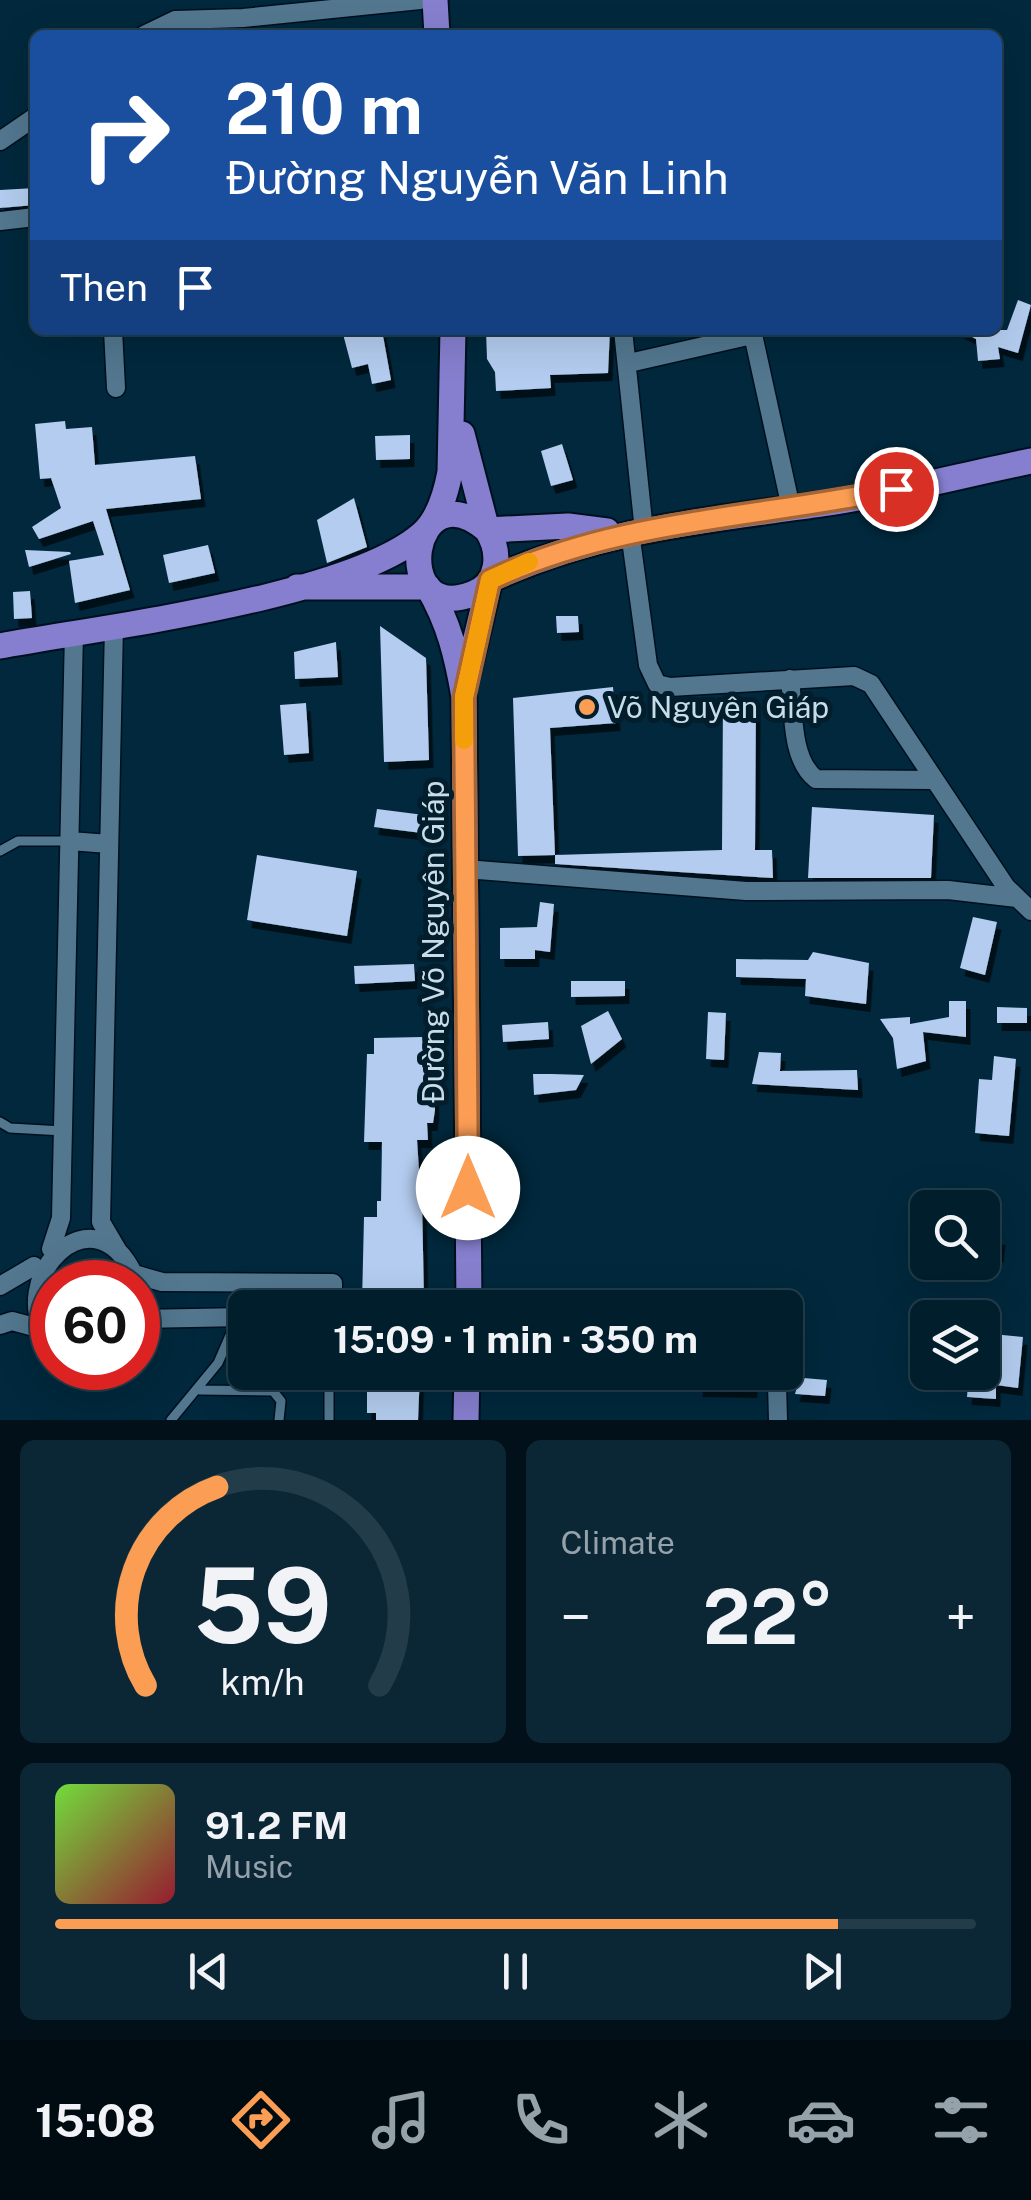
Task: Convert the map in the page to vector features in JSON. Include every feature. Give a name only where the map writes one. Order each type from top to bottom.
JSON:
[{"type":"main road","points":[[434,0],[436,30]]},
{"type":"main road","points":[[428,587],[416,562],[424,532],[446,496],[454,395],[453,335]]},
{"type":"main road","points":[[454,395],[487,530],[497,554],[490,580]]},
{"type":"main road","points":[[297,587],[428,587],[440,594],[467,596],[490,580],[564,548],[632,532],[824,504],[1031,461]]},
{"type":"main road","points":[[0,646],[297,587],[365,568],[452,516],[466,517],[487,530],[568,526],[632,532]]},
{"type":"main road","name":"Đường Võ Nguyên Giáp","points":[[464,697],[490,580]]},
{"type":"main road","name":"Đường Võ Nguyên Giáp","points":[[428,587],[449,624],[464,697],[469,1290]]},
{"type":"main road","points":[[466,1420],[467,1390]]},
{"type":"street","points":[[154,30],[175,20],[244,26],[420,0]]},
{"type":"street","points":[[0,141],[30,120]]},
{"type":"street","points":[[0,221],[30,218]]},
{"type":"street","points":[[113,335],[116,388]]},
{"type":"street","points":[[624,335],[628,363],[632,532],[648,665],[657,684],[670,687],[854,676],[871,684],[933,780],[1024,904]]},
{"type":"street","points":[[628,363],[744,335]]},
{"type":"street","points":[[752,335],[791,508]]},
{"type":"street","points":[[114,626],[100,1222],[123,1260]]},
{"type":"street","points":[[51,1249],[61,1218],[74,632]]},
{"type":"street","points":[[790,680],[799,752],[805,770],[816,779],[933,780]]},
{"type":"street","points":[[70,841],[109,844]]},
{"type":"street","points":[[465,869],[746,891],[948,890],[1024,904]]},
{"type":"street","points":[[40,1260],[51,1249],[82,1238],[118,1251]]},
{"type":"street","points":[[0,1286],[30,1268]]},
{"type":"street","points":[[160,1282],[333,1284],[333,1290]]},
{"type":"street","points":[[160,1319],[228,1317]]},
{"type":"street","points":[[0,1325],[12,1322],[30,1329]]},
{"type":"street","points":[[778,1390],[778,1420]]},
{"type":"lane","points":[[0,851],[18,841],[70,841]]},
{"type":"lane","points":[[0,1122],[4,1127],[63,1130]]},
{"type":"lane","points":[[171,1420],[200,1390],[228,1344]]},
{"type":"lane","points":[[200,1390],[273,1391],[280,1401],[279,1420]]},
{"type":"lane","points":[[328,1420],[329,1390]]},
{"type":"building","points":[[30,188],[30,205],[0,208],[0,190]]},
{"type":"building","points":[[1018,300],[1031,305],[1018,353],[998,347],[1000,359],[978,361],[976,339],[968,335],[1002,335],[1002,330],[1007,330]]},
{"type":"building","points":[[343,335],[383,335],[391,380],[372,384],[368,364],[352,368]]},
{"type":"building","points":[[486,335],[610,335],[608,373],[550,375],[551,388],[496,391],[495,372],[487,359]]},
{"type":"building","points":[[65,421],[66,429],[92,427],[95,465],[195,456],[201,499],[106,509],[130,590],[75,603],[69,561],[104,555],[93,521],[39,539],[32,527],[61,508],[51,478],[40,479],[35,424]]},
{"type":"building","points":[[410,435],[410,459],[376,460],[375,436]]},
{"type":"building","points":[[562,444],[573,480],[551,486],[541,451]]},
{"type":"building","points":[[354,498],[367,547],[327,563],[317,520]]},
{"type":"building","points":[[208,545],[215,573],[169,583],[163,555]]},
{"type":"building","points":[[25,550],[70,552],[71,554],[29,567]]},
{"type":"building","points":[[30,591],[32,618],[14,619],[13,592]]},
{"type":"building","points":[[556,616],[578,616],[579,632],[557,633]]},
{"type":"building","points":[[380,626],[426,658],[429,760],[384,762]]},
{"type":"building","points":[[336,642],[338,677],[295,679],[294,652]]},
{"type":"building","points":[[613,687],[616,723],[550,728],[555,855],[518,856],[513,698]]},
{"type":"building","points":[[723,700],[756,700],[755,850],[772,850],[773,878],[555,864],[555,855],[722,850]]},
{"type":"building","points":[[306,703],[309,753],[284,755],[280,705]]},
{"type":"building","points":[[812,807],[934,815],[931,878],[808,878]]},
{"type":"building","points":[[377,809],[424,815],[422,833],[374,827]]},
{"type":"building","points":[[257,855],[357,871],[347,936],[247,920]]},
{"type":"building","points":[[540,902],[554,904],[550,952],[535,950],[535,959],[500,959],[500,928],[537,927]]},
{"type":"building","points":[[973,917],[997,922],[985,975],[960,968]]},
{"type":"building","points":[[813,952],[869,963],[866,1004],[805,996],[806,979],[736,977],[736,959],[808,960]]},
{"type":"building","points":[[414,964],[415,981],[355,984],[354,966]]},
{"type":"building","points":[[571,981],[625,981],[625,996],[571,997]]},
{"type":"building","points":[[949,1001],[966,1001],[966,1037],[923,1032],[926,1061],[897,1069],[893,1038],[880,1019],[910,1017],[910,1024],[949,1017]]},
{"type":"building","points":[[997,1007],[1027,1008],[1027,1023],[997,1023]]},
{"type":"building","points":[[608,1011],[622,1039],[591,1064],[581,1026]]},
{"type":"building","points":[[708,1012],[726,1013],[724,1060],[706,1059]]},
{"type":"building","points":[[548,1022],[549,1039],[503,1042],[502,1025]]},
{"type":"building","points":[[422,1037],[426,1093],[434,1093],[433,1123],[427,1123],[428,1140],[417,1140],[419,1170],[429,1170],[429,1185],[422,1198],[424,1290],[362,1290],[364,1217],[377,1217],[377,1201],[381,1201],[382,1142],[364,1142],[367,1054],[374,1054],[374,1038]]},
{"type":"building","points":[[759,1052],[781,1053],[780,1071],[857,1070],[858,1090],[752,1084]]},
{"type":"building","points":[[994,1056],[1016,1059],[1009,1136],[975,1133],[979,1079],[992,1080]]},
{"type":"building","points":[[533,1074],[584,1075],[576,1090],[534,1095]]},
{"type":"building","points":[[1000,1335],[1023,1337],[1018,1388],[1000,1386]]},
{"type":"building","points":[[803,1378],[827,1380],[825,1396],[795,1394],[796,1390],[803,1390]]},
{"type":"building","points":[[367,1390],[419,1390],[418,1420],[376,1420],[376,1413],[367,1413]]},
{"type":"building","points":[[968,1390],[996,1390],[996,1399],[967,1397]]},
{"type":"slow traffic","points":[[464,740],[464,697],[490,580],[529,562]]},
{"type":"place","name":"Võ Nguyên Giáp","points":[[587,707]]},
{"type":"route","points":[[468,1188],[464,697],[490,580],[564,548],[622,534],[824,504],[896,489]]}]
